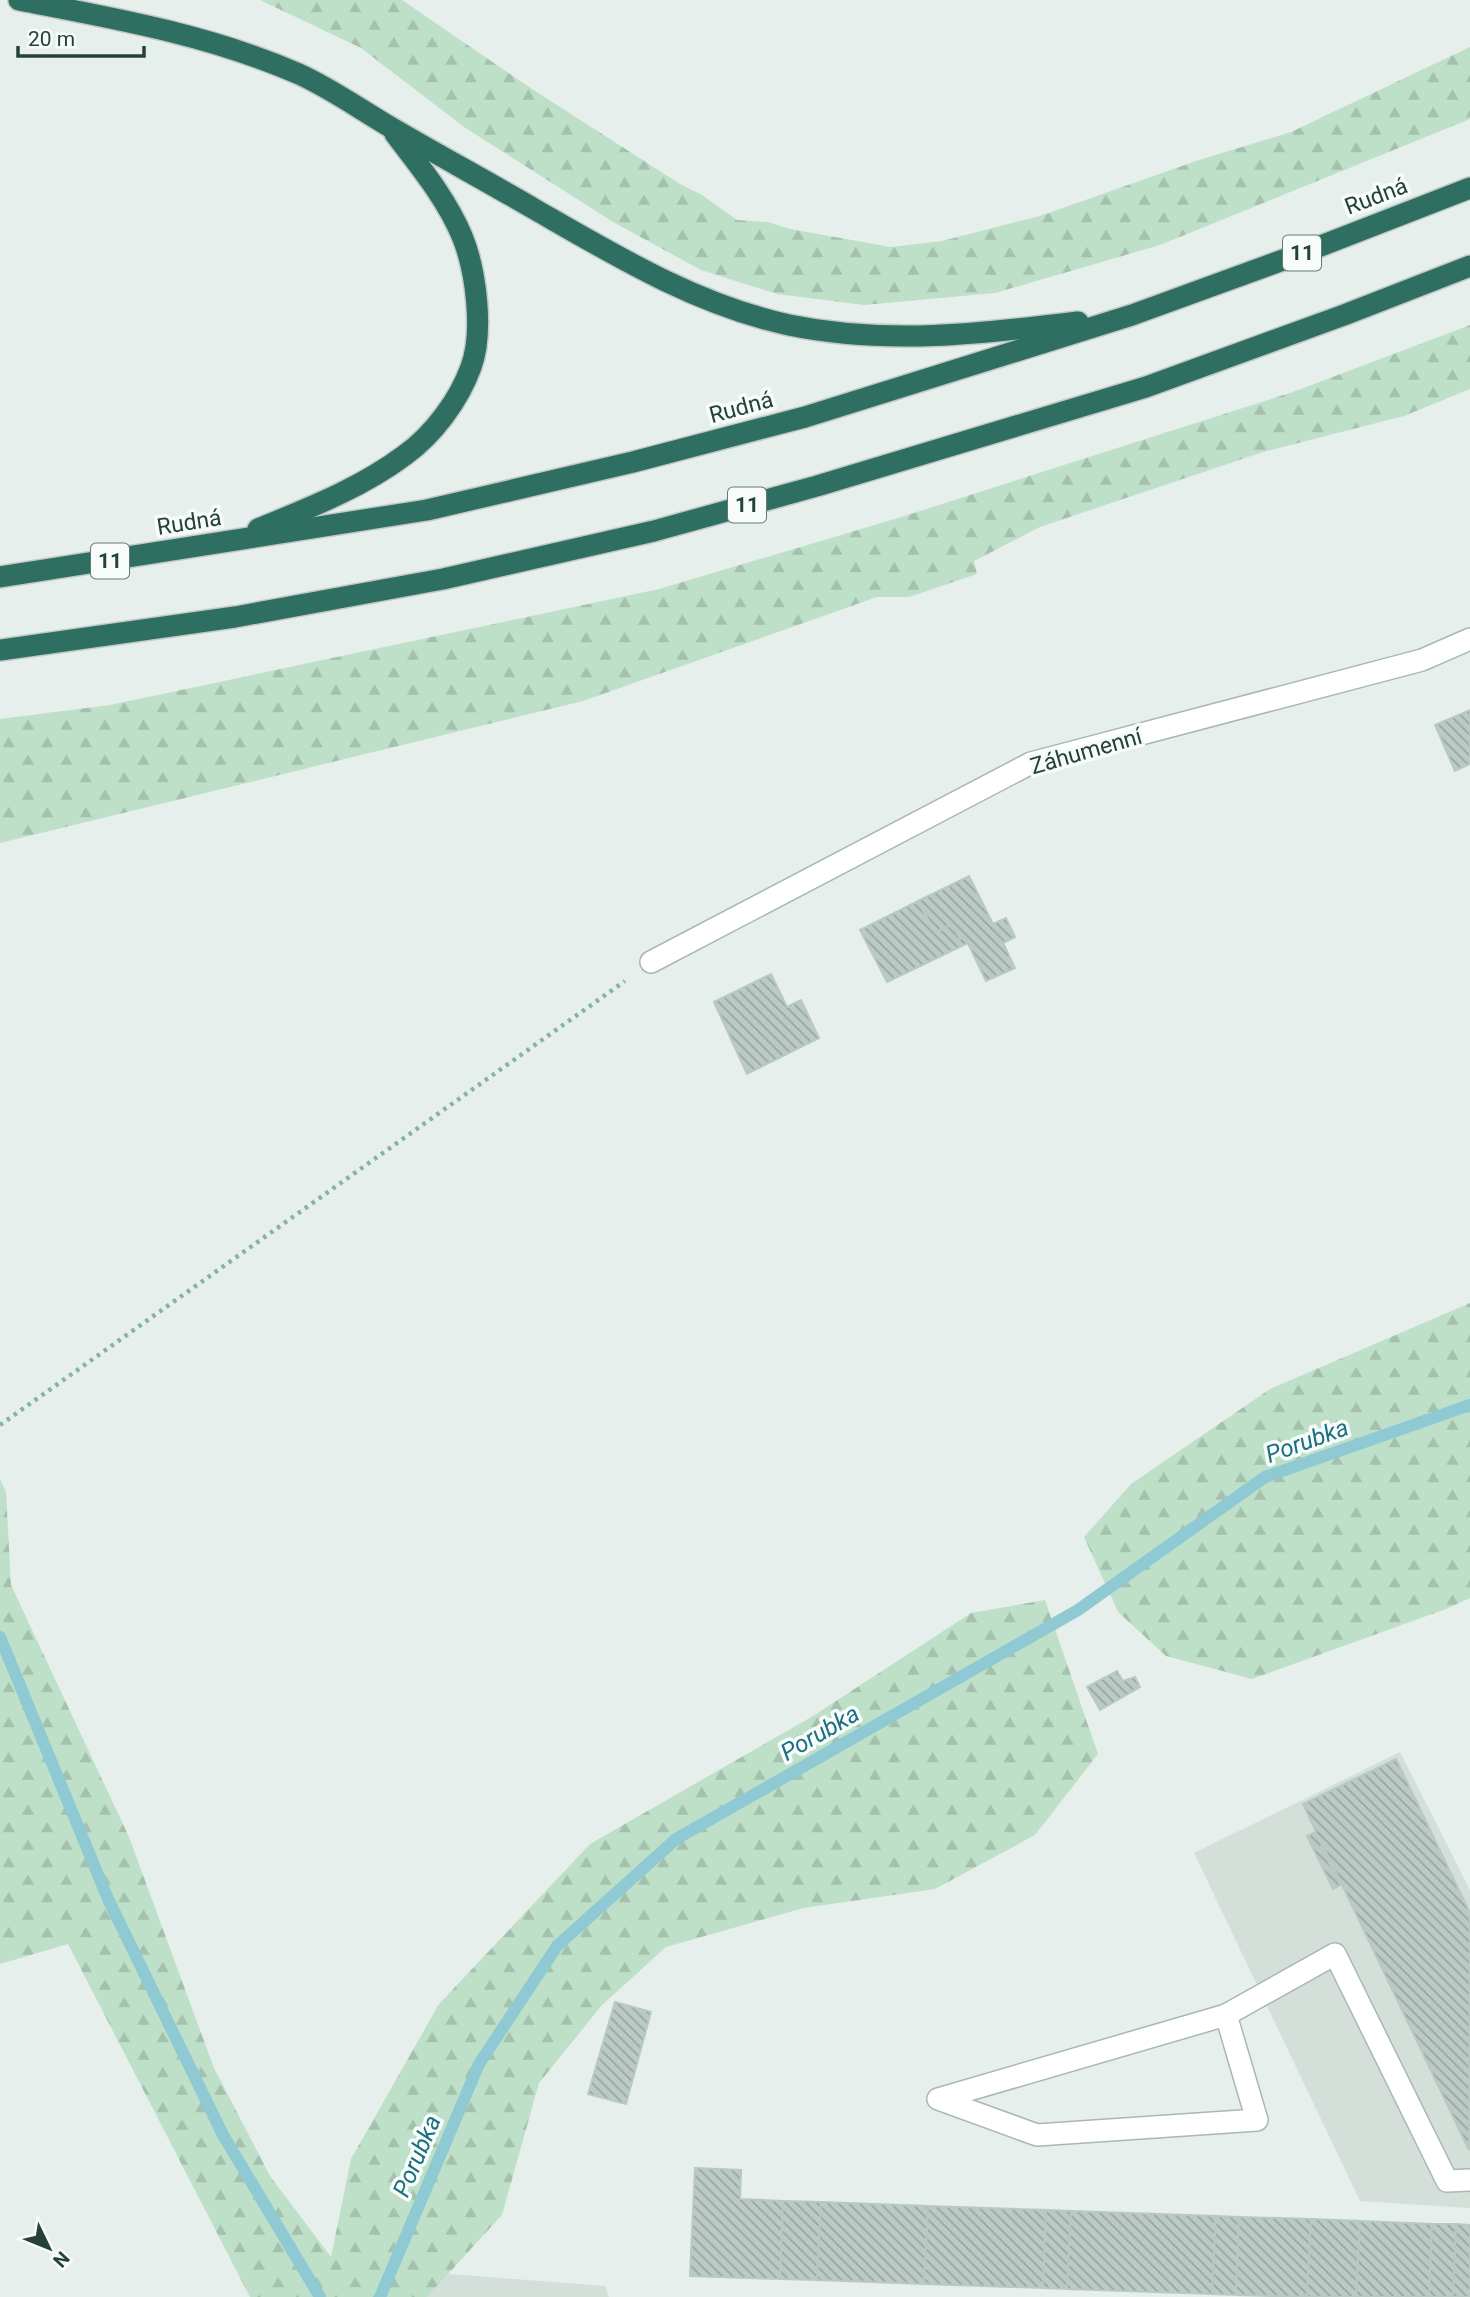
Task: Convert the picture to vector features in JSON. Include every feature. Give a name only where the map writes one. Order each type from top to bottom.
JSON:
[{"type":"highway","points":[[19,0],[128,22],[244,52],[299,74],[345,97],[389,127],[654,277],[727,307],[789,325],[878,337],[970,335],[1132,315]]},
{"type":"highway","points":[[221,544],[352,488],[399,460],[435,427],[455,399],[472,366],[477,334],[475,298],[471,267],[462,237],[436,188],[389,127]]},
{"type":"highway","name":"Rudná","points":[[0,577],[427,510],[646,459],[805,417],[1132,315],[1470,188]]},
{"type":"highway","name":"11","points":[[0,650],[261,612],[443,579],[654,531],[817,486],[1146,387],[1344,315],[1470,265]]},
{"type":"street","name":"Záhumenní","points":[[651,962],[1031,763],[1422,660],[1470,639]]},
{"type":"street","points":[[1226,2015],[1257,2120],[1037,2135],[938,2099],[1226,2015],[1335,1954],[1447,2182],[1470,2180]]},
{"type":"path","points":[[0,1425],[651,962]]},
{"type":"shaded area","points":[[1400,1752],[1470,1890],[1470,2208],[1360,2201],[1194,1853]]},
{"type":"shaded area","points":[[448,2274],[605,2286],[609,2297],[427,2297]]},
{"type":"green space","points":[[260,0],[402,0],[532,89],[680,184],[702,195],[737,220],[768,222],[790,229],[891,247],[942,241],[1040,216],[1199,160],[1291,132],[1470,47],[1470,119],[1160,245],[995,293],[864,305],[777,294],[701,270],[613,222],[464,127],[361,48]]},
{"type":"green space","points":[[1470,325],[1470,389],[1404,416],[1263,452],[1040,527],[974,561],[977,574],[909,597],[877,597],[583,701],[0,843],[0,719],[110,705],[659,589],[898,518],[1293,392]]},
{"type":"green space","points":[[1470,1303],[1470,1598],[1252,1679],[1166,1656],[1118,1612],[1084,1537],[1131,1484],[1270,1389]]},
{"type":"green space","points":[[0,1479],[6,1492],[11,1585],[129,1837],[214,2068],[270,2176],[331,2257],[351,2159],[439,2004],[590,1844],[813,1716],[971,1613],[1045,1600],[1098,1754],[1035,1835],[935,1889],[804,1908],[666,1947],[602,2005],[539,2083],[502,2215],[427,2297],[250,2297],[68,1944],[0,1964]]},
{"type":"building","points":[[1470,710],[1470,764],[1455,771],[1435,725]]},
{"type":"building","points":[[969,876],[993,924],[1006,918],[1015,937],[1003,943],[1015,968],[986,981],[965,937],[960,939],[952,924],[935,933],[918,901]]},
{"type":"building","points":[[918,901],[935,933],[952,924],[960,939],[965,937],[968,943],[887,982],[860,930]]},
{"type":"building","points":[[771,974],[787,1007],[801,1000],[819,1038],[747,1074],[714,1002]]},
{"type":"building","points":[[1117,1671],[1123,1681],[1135,1677],[1140,1687],[1100,1710],[1087,1687]]},
{"type":"building","points":[[1396,1759],[1470,1913],[1469,2150],[1323,1845],[1321,1846],[1340,1885],[1333,1889],[1307,1836],[1316,1832],[1303,1804]]},
{"type":"building","points":[[615,2002],[651,2012],[626,2104],[588,2094]]},
{"type":"building","points":[[695,2168],[741,2170],[740,2199],[783,2201],[780,2279],[690,2276]]},
{"type":"building","points":[[783,2201],[821,2202],[817,2280],[780,2279]]},
{"type":"building","points":[[821,2202],[928,2206],[924,2284],[817,2280]]},
{"type":"building","points":[[928,2206],[1046,2210],[1043,2288],[924,2284]]},
{"type":"building","points":[[1046,2210],[1071,2211],[1067,2289],[1043,2288]]},
{"type":"building","points":[[1071,2211],[1216,2216],[1212,2294],[1067,2289]]},
{"type":"building","points":[[1216,2216],[1239,2217],[1236,2295],[1212,2294]]},
{"type":"building","points":[[1239,2217],[1311,2219],[1307,2297],[1236,2295]]},
{"type":"building","points":[[1311,2219],[1360,2221],[1356,2297],[1307,2297]]},
{"type":"building","points":[[1360,2221],[1432,2224],[1429,2297],[1356,2297]]},
{"type":"building","points":[[1432,2224],[1456,2224],[1453,2297],[1429,2297]]},
{"type":"building","points":[[1456,2224],[1470,2225],[1470,2297],[1453,2297]]},
{"type":"waterway","name":"Porubka","points":[[380,2297],[479,2064],[557,1946],[676,1839],[1078,1610],[1265,1477],[1470,1405]]},
{"type":"waterway","points":[[0,1637],[108,1899],[223,2135],[320,2297]]}]
